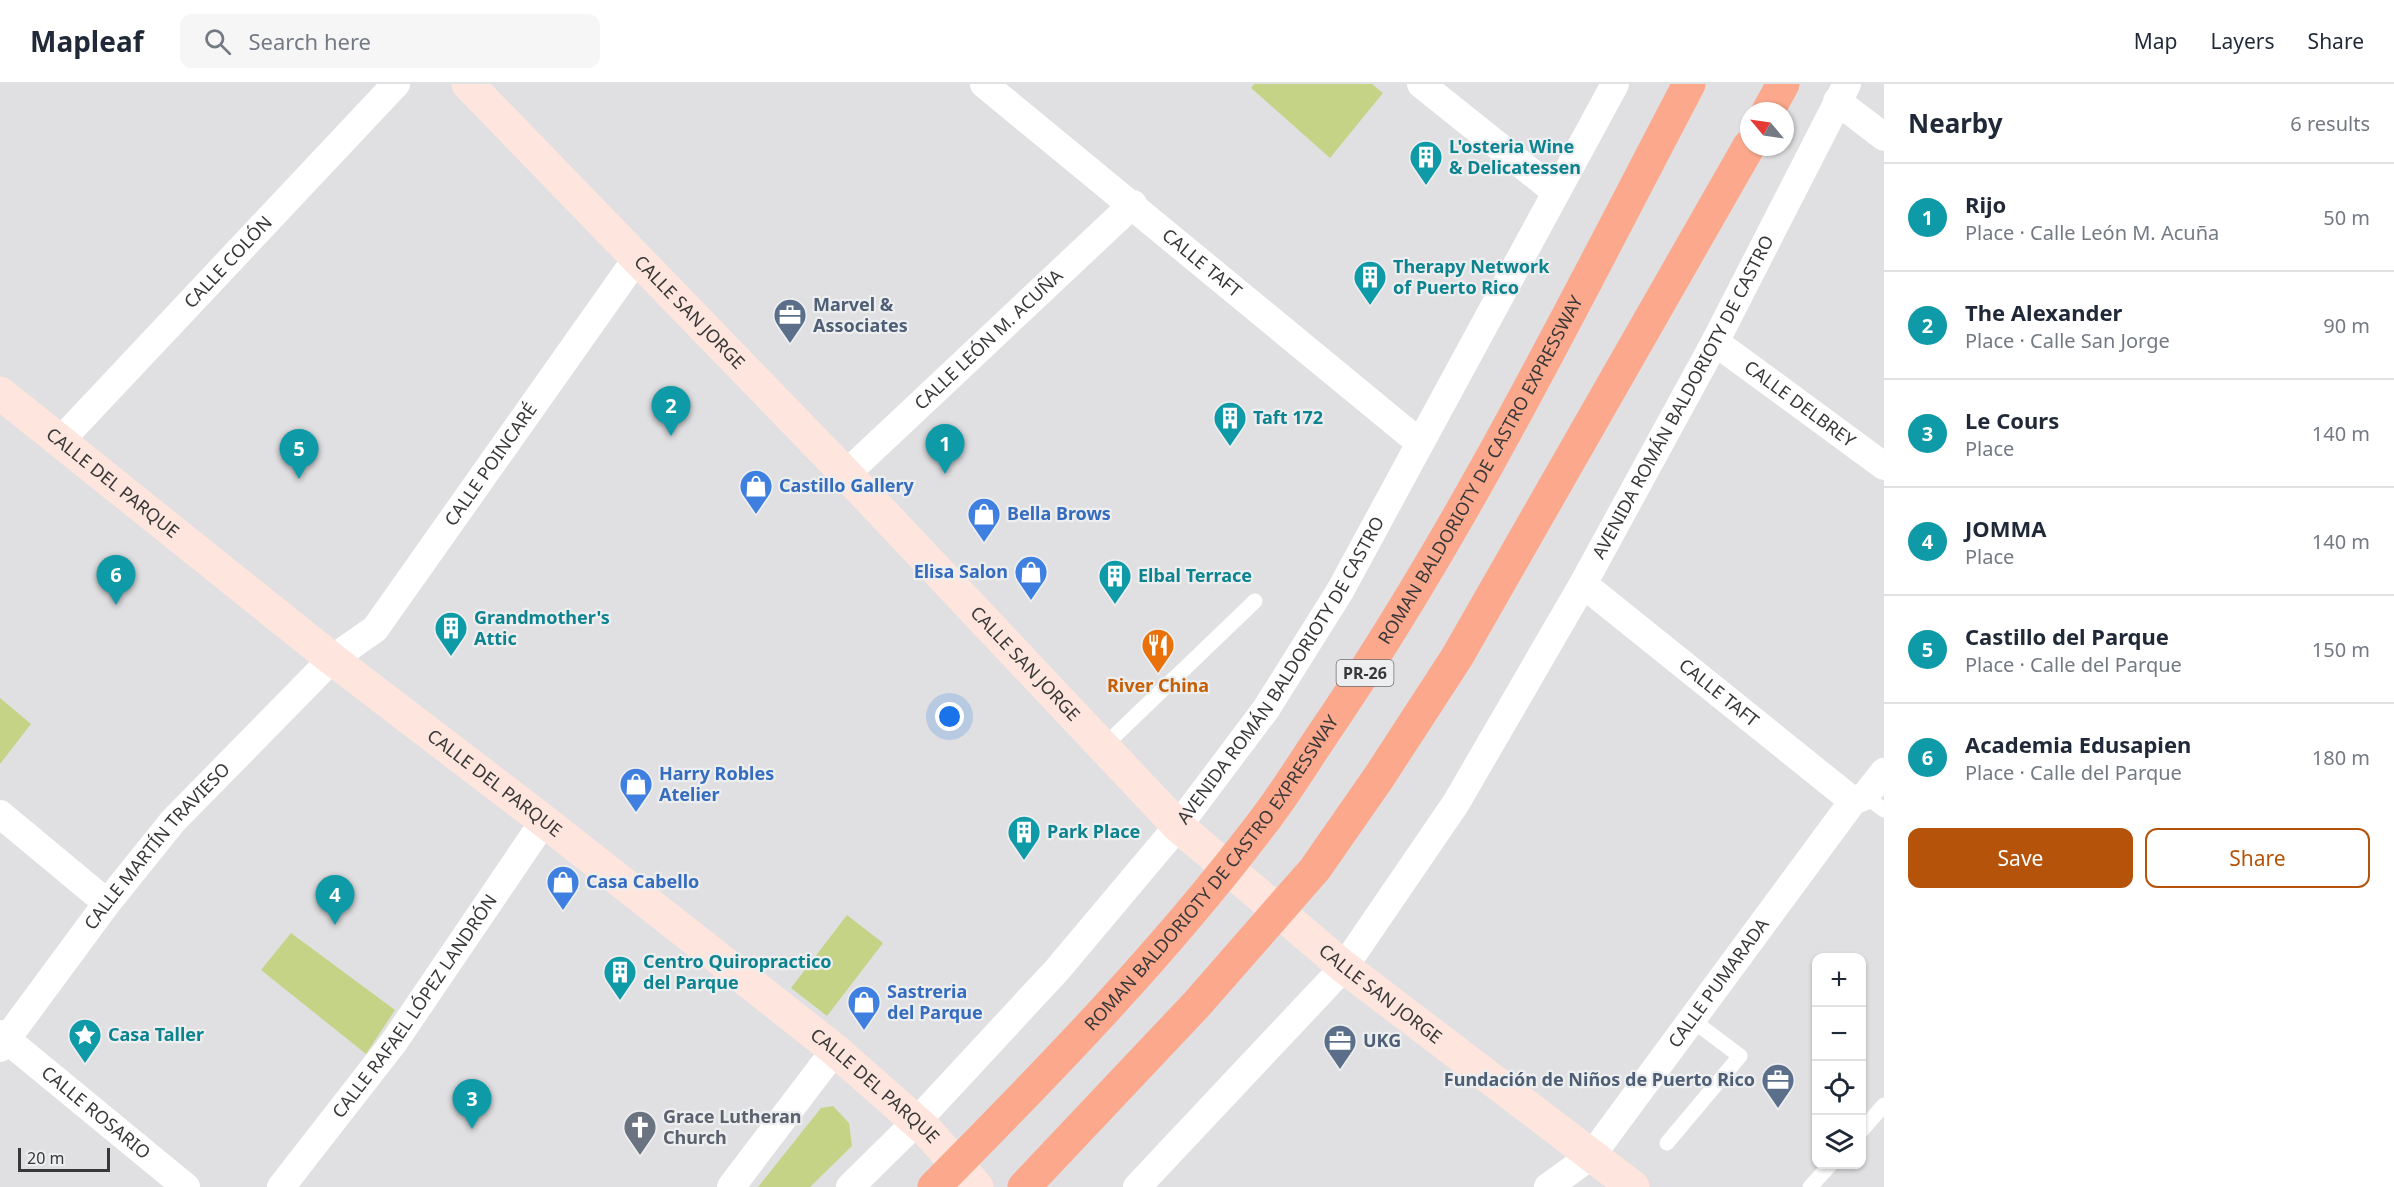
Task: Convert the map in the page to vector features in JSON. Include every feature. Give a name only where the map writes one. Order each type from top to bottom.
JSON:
[{"type":"highway","name":"ROMAN BALDORIOTY DE CASTRO EXPRESSWAY","points":[[934,1187],[1093,1023],[1169,939],[1269,814],[1361,679],[1420,585],[1546,356],[1689,84]]},
{"type":"highway","points":[[1773,102],[1783,84]]},
{"type":"highway","points":[[1024,1187],[1196,1005],[1315,869],[1457,657],[1743,156]]},
{"type":"street","name":"CALLE COLÓN","points":[[61,440],[396,84]]},
{"type":"street","name":"CALLE SAN JORGE","points":[[468,84],[846,474],[1178,826],[1344,967],[1633,1187]]},
{"type":"street","name":"CALLE TAFT","points":[[984,84],[1133,204],[1420,443]]},
{"type":"street","points":[[1421,84],[1556,192]]},
{"type":"street","name":"AVENIDA ROMÁN BALDORIOTY DE CASTRO","points":[[850,1187],[916,1122],[1057,970],[1178,826],[1266,709],[1340,591],[1616,84]]},
{"type":"street","points":[[1842,93],[1884,137]]},
{"type":"street","name":"AVENIDA ROMÁN BALDORIOTY DE CASTRO","points":[[1137,1187],[1344,967],[1456,803],[1583,584],[1715,342],[1842,93]]},
{"type":"street","name":"CALLE LEÓN M. ACUÑA","points":[[846,474],[1133,204]]},
{"type":"street","name":"CALLE POINCARÉ","points":[[332,659],[375,629],[637,258]]},
{"type":"street","name":"CALLE DELBREY","points":[[1715,342],[1884,466]]},
{"type":"street","name":"CALLE DEL PARQUE","points":[[0,393],[332,659],[544,821],[835,1050],[916,1122],[977,1187]]},
{"type":"street","name":"CALLE TAFT","points":[[1583,584],[1867,802]]},
{"type":"street","name":"CALLE MARTÍN TRAVIESO","points":[[2,1040],[173,821],[332,659]]},
{"type":"street","name":"CALLE PUMARADA","points":[[1548,1187],[1592,1155],[1692,1020],[1867,802],[1884,772]]},
{"type":"street","points":[[0,814],[107,903]]},
{"type":"street","name":"CALLE RAFAEL LÓPEZ LANDRÓN","points":[[281,1187],[394,1042],[544,821]]},
{"type":"street","name":"CALLE ROSARIO","points":[[2,1040],[186,1187]]},
{"type":"street","points":[[731,1187],[835,1050]]},
{"type":"lane","points":[[1103,747],[1255,601]]},
{"type":"lane","points":[[1667,1143],[1740,1056],[1692,1020]]},
{"type":"lane","points":[[1866,1126],[1884,1106]]},
{"type":"lane","points":[[1810,1187],[1826,1169]]},
{"type":"green space","points":[[1254,84],[1372,84],[1383,93],[1330,158],[1251,88]]},
{"type":"green space","points":[[0,698],[31,724],[0,764]]},
{"type":"green space","points":[[847,915],[883,943],[827,1016],[791,988]]},
{"type":"green space","points":[[291,933],[395,1010],[366,1054],[261,970]]},
{"type":"green space","points":[[833,1106],[849,1123],[852,1146],[810,1187],[758,1187],[821,1108]]},
{"type":"place","name":"L'osteria Wine & Delicatessen","points":[[1426,186]]},
{"type":"place","name":"Therapy Network of Puerto Rico","points":[[1370,306]]},
{"type":"place","name":"Marvel & Associates","points":[[790,344]]},
{"type":"place","name":"The Alexander","points":[[671,436]]},
{"type":"place","name":"Taft 172","points":[[1230,447]]},
{"type":"place","name":"Rijo","points":[[945,474]]},
{"type":"place","name":"Castillo del Parque","points":[[299,479]]},
{"type":"place","name":"Castillo Gallery","points":[[756,515]]},
{"type":"place","name":"Bella Brows","points":[[984,543]]},
{"type":"place","name":"Elisa Salon","points":[[1031,601]]},
{"type":"place","name":"Academia Edusapien","points":[[116,605]]},
{"type":"place","name":"Elbal Terrace","points":[[1115,605]]},
{"type":"place","name":"Grandmother's Attic","points":[[451,657]]},
{"type":"place","name":"River China","points":[[1158,674]]},
{"type":"place","name":"Harry Robles Atelier","points":[[636,813]]},
{"type":"place","name":"Park Place","points":[[1024,861]]},
{"type":"place","name":"Casa Cabello","points":[[563,911]]},
{"type":"place","name":"JOMMA","points":[[335,925]]},
{"type":"place","name":"Centro Quiropractico del Parque","points":[[620,1001]]},
{"type":"place","name":"Sastreria del Parque","points":[[864,1031]]},
{"type":"place","name":"Casa Taller","points":[[85,1064]]},
{"type":"place","name":"UKG","points":[[1340,1070]]},
{"type":"place","name":"Fundación de Niños de Puerto Rico","points":[[1778,1109]]},
{"type":"place","name":"Le Cours","points":[[472,1129]]},
{"type":"place","name":"Grace Lutheran Church","points":[[640,1156]]}]
